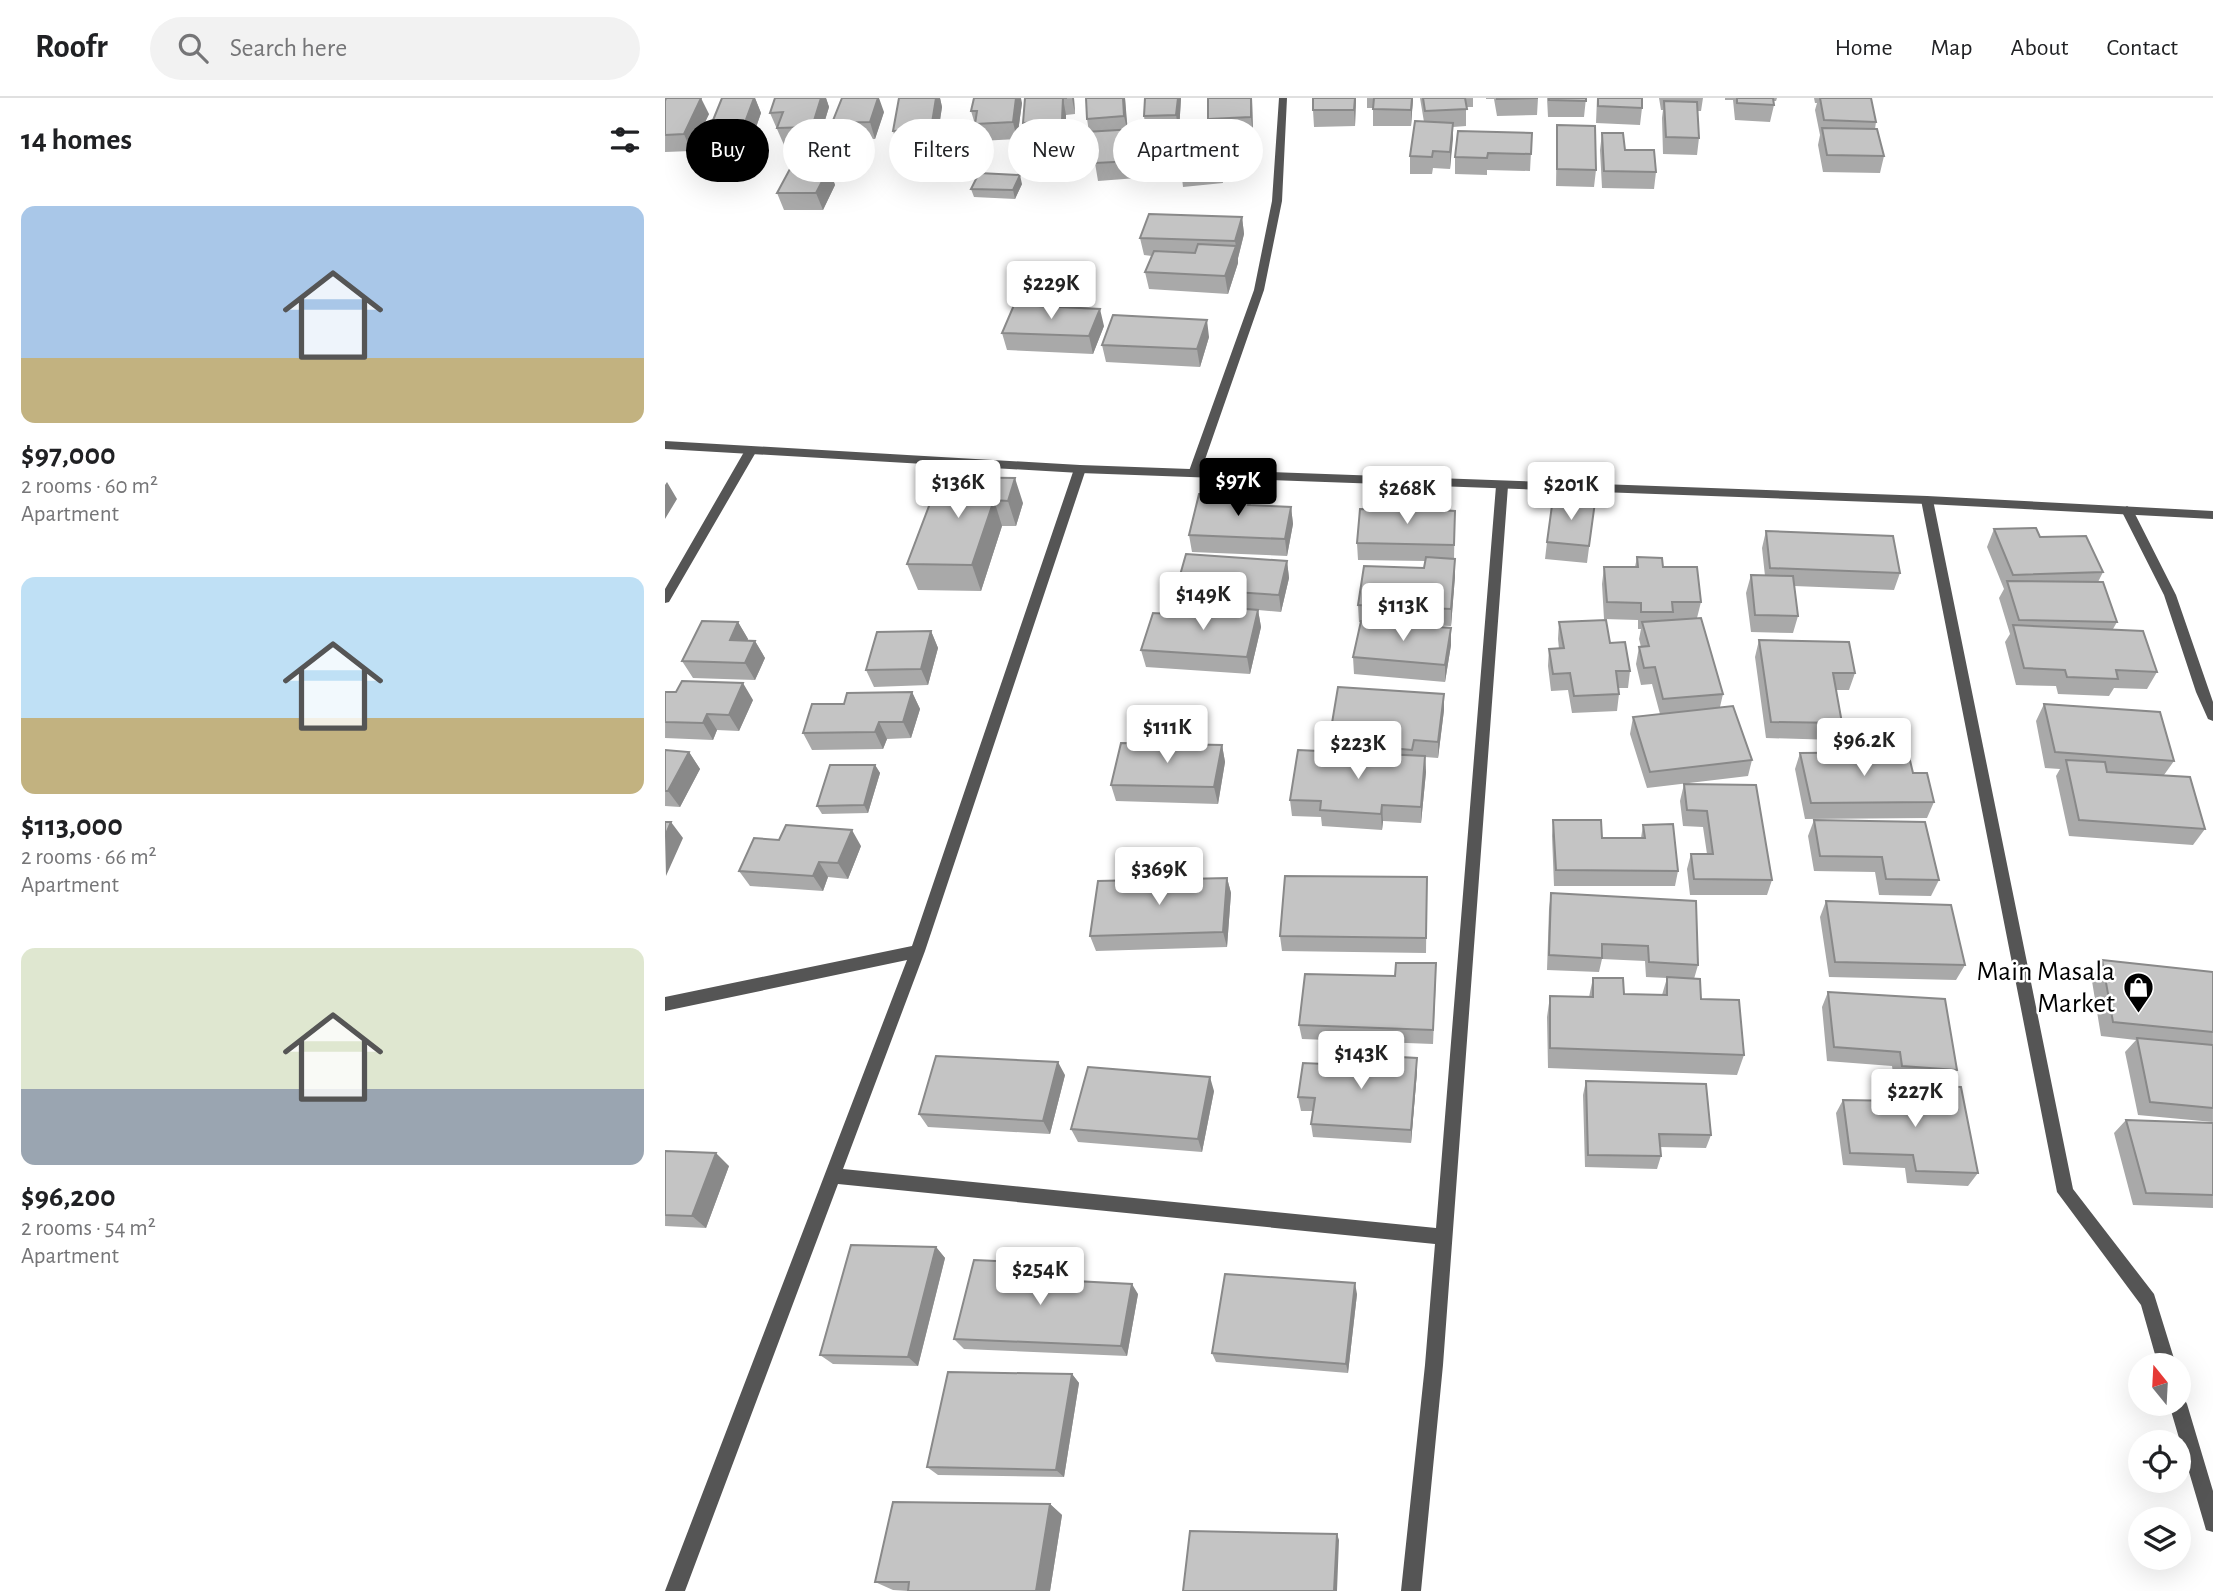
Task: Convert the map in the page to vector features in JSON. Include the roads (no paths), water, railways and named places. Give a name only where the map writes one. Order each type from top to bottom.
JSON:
[{"type":"street","points":[[1195,471],[1259,290],[1277,201],[1283,98]]},
{"type":"street","points":[[665,445],[1080,469],[1195,471],[1502,486],[1927,500],[2213,515]]},
{"type":"street","points":[[665,599],[750,452]]},
{"type":"street","points":[[675,1591],[788,1289],[835,1176],[918,951],[1080,469]]},
{"type":"street","points":[[1411,1591],[1434,1365],[1502,486]]},
{"type":"street","points":[[1927,500],[2065,1192],[2148,1300],[2163,1353]]},
{"type":"street","points":[[2127,510],[2170,595],[2202,692],[2213,716]]},
{"type":"street","points":[[665,1004],[918,951]]},
{"type":"street","points":[[835,1176],[1443,1237]]},
{"type":"street","points":[[2182,1416],[2213,1523]]},
{"type":"place","name":"Main Masala Market","points":[[2138,1015]]}]
